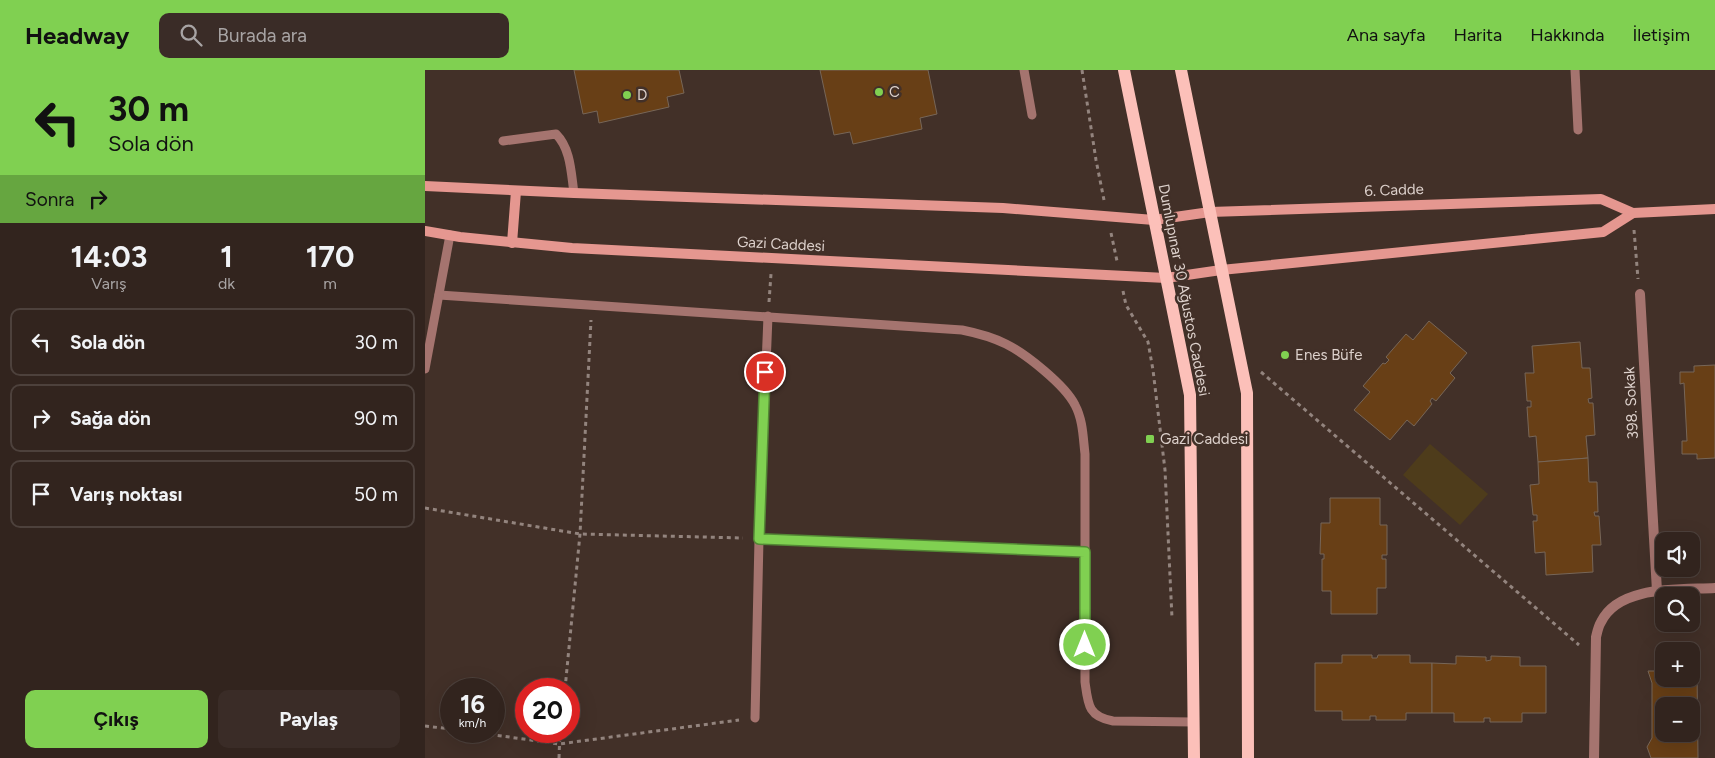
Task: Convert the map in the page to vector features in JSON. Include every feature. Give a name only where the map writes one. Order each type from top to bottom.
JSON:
[{"type":"main road","name":"Dumlupınar 30 Ağustos Caddesi","points":[[1124,70],[1190,395],[1194,758]]},
{"type":"main road","points":[[1181,70],[1247,393],[1249,758]]},
{"type":"main road","points":[[425,186],[516,191],[1003,208],[1154,220]]},
{"type":"main road","points":[[512,243],[516,191]]},
{"type":"main road","name":"6. Cadde","points":[[1154,220],[1210,212],[1601,199],[1633,212],[1715,209]]},
{"type":"main road","points":[[1166,278],[1221,270],[1603,232],[1633,212]]},
{"type":"main road","name":"Gazi Caddesi","points":[[425,231],[450,236],[572,248],[1166,278]]},
{"type":"street","name":"398. Sokak","points":[[1640,294],[1657,587]]},
{"type":"street","points":[[1700,589],[1715,588]]},
{"type":"street","points":[[1594,758],[1596,637],[1601,622],[1608,611],[1619,603],[1635,595],[1655,591]]},
{"type":"lane","points":[[1024,70],[1032,114]]},
{"type":"lane","points":[[1575,70],[1577,130]]},
{"type":"lane","points":[[503,141],[556,134],[563,141],[569,158],[574,193]]},
{"type":"lane","points":[[425,369],[450,236]]},
{"type":"lane","points":[[439,295],[962,330],[1006,344],[1023,354],[1065,389],[1075,405],[1082,425],[1085,454],[1085,682],[1089,707],[1101,719],[1113,721],[1193,722]]},
{"type":"lane","points":[[755,718],[759,539],[768,316]]},
{"type":"lane","points":[[759,539],[1085,552]]},
{"type":"path","points":[[1082,70],[1096,160],[1126,305],[1148,342],[1153,370],[1165,470],[1173,625]]},
{"type":"path","points":[[1633,212],[1640,294]]},
{"type":"path","points":[[768,316],[772,258]]},
{"type":"path","points":[[566,678],[580,534],[591,305]]},
{"type":"path","points":[[1238,352],[1595,659]]},
{"type":"path","points":[[425,508],[580,534],[759,539]]},
{"type":"path","points":[[505,736],[559,744],[755,718]]},
{"type":"path","points":[[425,726],[440,728]]},
{"type":"path","points":[[559,744],[559,758]]},
{"type":"shaded area","points":[[1430,444],[1488,494],[1460,525],[1403,475]]},
{"type":"building","name":"D","points":[[574,70],[679,70],[684,93],[667,97],[669,107],[599,123],[597,111],[583,114]]},
{"type":"building","name":"C","points":[[820,70],[928,70],[937,114],[920,118],[922,129],[853,144],[850,132],[834,135]]},
{"type":"building","points":[[1429,321],[1467,353],[1450,373],[1455,378],[1436,401],[1432,398],[1430,401],[1432,404],[1414,426],[1407,420],[1390,440],[1354,410],[1370,392],[1363,386],[1383,363],[1385,364],[1389,360],[1386,357],[1406,334],[1413,340]]},
{"type":"building","points":[[1580,342],[1582,368],[1590,368],[1592,398],[1588,399],[1589,403],[1593,403],[1595,435],[1586,436],[1588,458],[1538,462],[1536,436],[1529,437],[1527,407],[1531,407],[1531,401],[1527,401],[1525,373],[1534,373],[1532,346]]},
{"type":"building","points":[[1715,365],[1715,458],[1697,459],[1697,454],[1682,454],[1682,441],[1687,441],[1684,383],[1680,384],[1680,372],[1694,372],[1694,366]]},
{"type":"building","points":[[1588,458],[1589,482],[1597,482],[1598,512],[1594,512],[1595,516],[1599,516],[1601,545],[1592,545],[1593,572],[1546,575],[1545,552],[1535,553],[1533,521],[1537,521],[1537,515],[1533,515],[1530,485],[1539,484],[1538,462]]},
{"type":"building","points":[[1330,498],[1380,498],[1380,525],[1387,525],[1387,555],[1382,555],[1382,559],[1386,559],[1386,588],[1377,588],[1377,614],[1331,614],[1331,591],[1322,591],[1322,559],[1324,559],[1324,554],[1320,554],[1321,523],[1330,523]]},
{"type":"building","points":[[1342,655],[1372,655],[1372,658],[1377,658],[1378,655],[1410,655],[1410,663],[1432,663],[1432,713],[1406,713],[1406,720],[1376,720],[1376,716],[1370,716],[1370,720],[1342,720],[1342,711],[1315,711],[1315,663],[1342,663]]},
{"type":"building","points":[[1456,656],[1486,657],[1486,661],[1491,660],[1491,656],[1520,657],[1520,666],[1546,666],[1546,713],[1522,713],[1522,722],[1490,722],[1490,718],[1484,718],[1484,722],[1454,722],[1454,713],[1432,713],[1432,663],[1456,664]]},
{"type":"building","points":[[1648,671],[1655,671],[1655,687],[1697,687],[1697,697],[1655,697],[1655,742],[1698,742],[1698,758],[1651,758],[1647,747],[1652,738],[1652,683]]},
{"type":"place","name":"C","points":[[879,92]]},
{"type":"place","name":"D","points":[[627,95]]},
{"type":"place","name":"Enes Büfe","points":[[1285,355]]},
{"type":"place","name":"Gazi Caddesi","points":[[1150,439]]},
{"type":"route","points":[[765,372],[759,539],[1085,552],[1085,645]]}]
